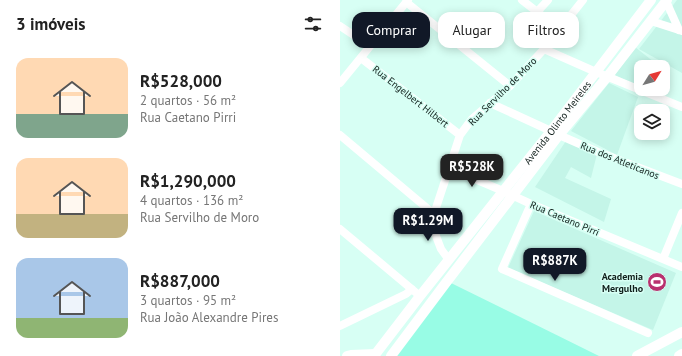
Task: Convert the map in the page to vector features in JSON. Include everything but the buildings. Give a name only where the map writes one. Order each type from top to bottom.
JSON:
[{"type":"main road","name":"Avenida Olinto Meireles","points":[[391,356],[513,195],[596,72],[651,0]]},
{"type":"main road","name":"Avenida Olinto Meireles","points":[[374,355],[416,293],[449,260],[503,191],[607,77],[667,0]]},
{"type":"main road","points":[[637,356],[682,332]]},
{"type":"main road","points":[[347,356],[374,355]]},
{"type":"street","points":[[522,0],[539,10],[548,0]]},
{"type":"street","name":"Rua Servilho de Moro","points":[[573,12],[583,0]]},
{"type":"street","points":[[667,0],[680,30]]},
{"type":"street","points":[[398,12],[407,1],[510,86]]},
{"type":"street","points":[[651,21],[680,30]]},
{"type":"street","points":[[340,26],[352,34]]},
{"type":"street","points":[[340,83],[368,48]]},
{"type":"street","points":[[544,49],[607,77],[682,107]]},
{"type":"street","name":"Rua Servilho de Moro","points":[[449,260],[441,249],[436,236],[434,214],[460,135],[472,119],[510,86],[544,49]]},
{"type":"street","name":"Rua Engelbert Hilbert","points":[[361,58],[460,135]]},
{"type":"street","name":"Rua dos Atleticanos","points":[[490,103],[598,152],[682,184]]},
{"type":"street","points":[[340,135],[434,214]]},
{"type":"street","name":"Rua Caetano Pirri","points":[[449,168],[682,268]]},
{"type":"street","points":[[532,204],[502,270],[648,334]]},
{"type":"street","points":[[663,259],[682,213]]},
{"type":"street","points":[[340,229],[416,293]]},
{"type":"street","points":[[340,326],[406,294],[416,293]]},
{"type":"shaded area","points":[[677,0],[682,0],[682,73],[670,66],[670,60],[659,60],[639,49]]},
{"type":"shaded area","points":[[635,47],[651,60],[634,60],[634,84],[615,75]]},
{"type":"shaded area","points":[[609,83],[638,97],[635,104],[634,104],[634,108],[617,155],[571,131]]},
{"type":"shaded area","points":[[566,141],[597,154],[591,178],[571,167],[565,178],[611,199],[604,222],[535,187]]},
{"type":"shaded area","points":[[534,211],[676,273],[653,330],[508,268]]},
{"type":"green space","points":[[451,283],[599,356],[396,356]]},
{"type":"place","name":"Academia Mergulho","points":[[657,282]]}]
